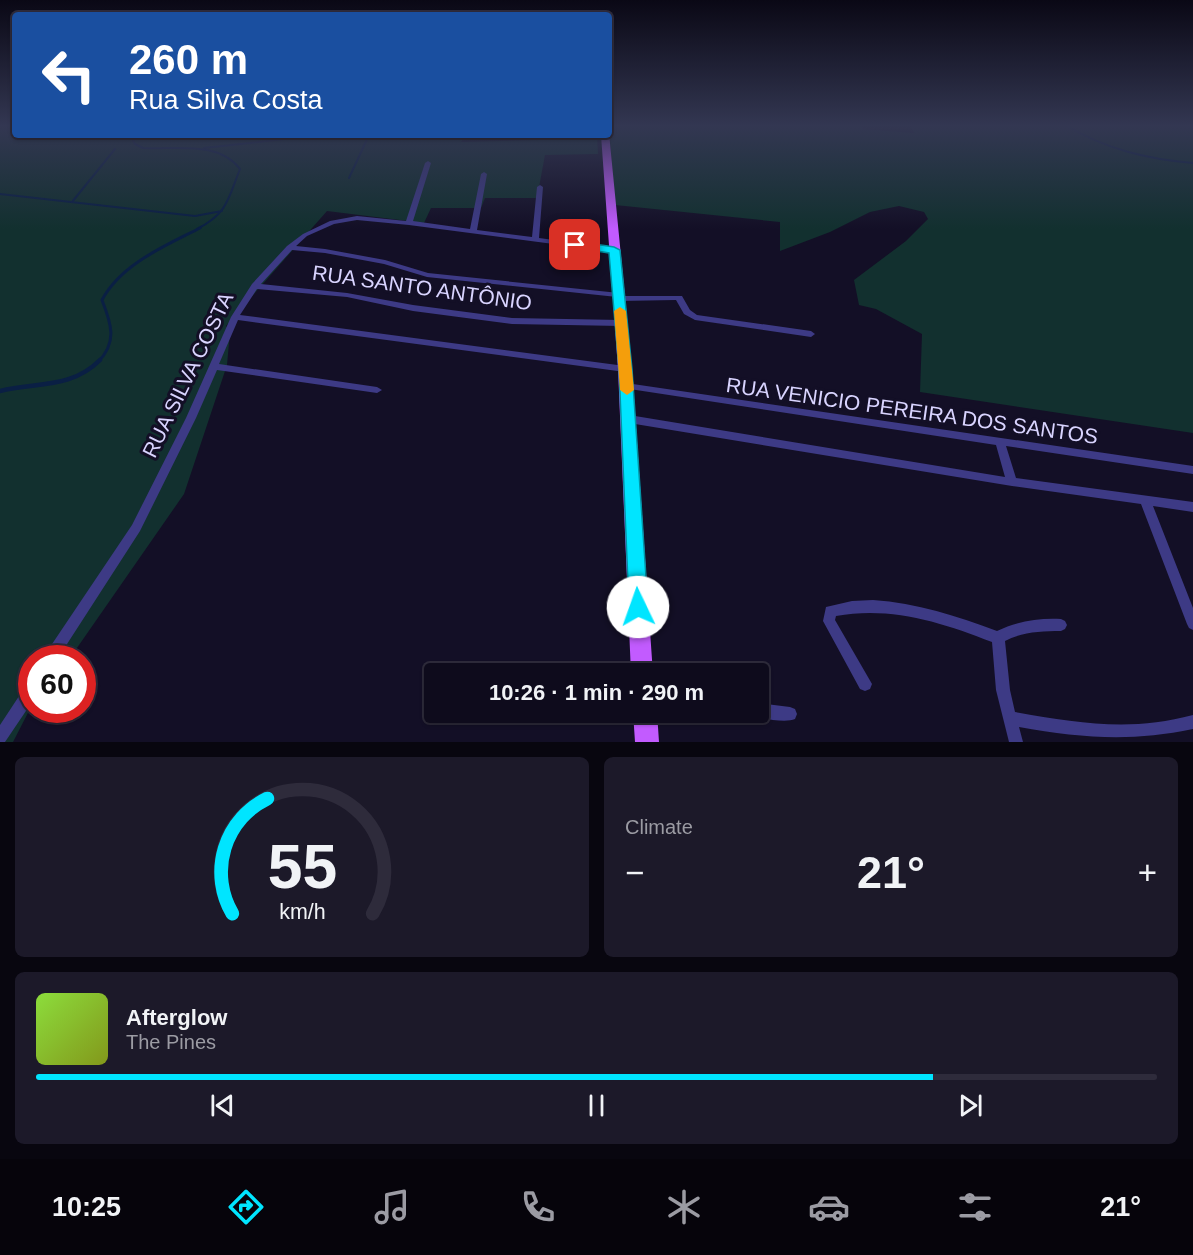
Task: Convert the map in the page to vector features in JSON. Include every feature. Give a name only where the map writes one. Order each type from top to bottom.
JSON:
[{"type":"main road","points":[[608,160],[626,369],[641,663]]},
{"type":"main road","points":[[646,723],[648,742]]},
{"type":"street","points":[[409,223],[428,163]]},
{"type":"street","points":[[473,231],[484,174]]},
{"type":"street","points":[[535,239],[540,187]]},
{"type":"street","name":"RUA SILVA COSTA","points":[[59,645],[135,528],[166,470],[235,317],[255,286],[290,248],[319,227],[345,219],[409,223],[614,250]]},
{"type":"street","points":[[290,248],[325,251],[385,262],[427,275],[619,297],[679,298],[687,312],[694,317],[811,334]]},
{"type":"street","name":"RUA SANTO ANTÔNIO","points":[[255,286],[347,295],[413,308],[512,321],[621,323]]},
{"type":"street","points":[[235,317],[626,369]]},
{"type":"street","points":[[213,366],[377,390]]},
{"type":"street","name":"RUA VENICIO PEREIRA DOS SANTOS","points":[[626,386],[1193,470]]},
{"type":"street","points":[[628,419],[1012,482],[1193,507]]},
{"type":"street","points":[[1000,442],[1012,482]]},
{"type":"street","points":[[1146,502],[1193,624]]},
{"type":"street","points":[[866,684],[829,621],[830,611],[874,606],[903,609],[945,618],[998,638]]},
{"type":"street","points":[[998,638],[1025,626],[1061,625]]},
{"type":"street","points":[[998,638],[999,664],[1016,742]]},
{"type":"street","points":[[0,737],[18,710]]},
{"type":"street","points":[[769,711],[790,714]]},
{"type":"street","points":[[1010,718],[1114,734],[1151,734],[1193,722]]},
{"type":"green space","points":[[0,160],[544,160],[537,198],[485,198],[481,208],[431,208],[424,223],[327,211],[226,326],[230,332],[227,365],[184,494],[79,645],[18,645],[18,723],[23,723],[13,742],[0,742]]},
{"type":"green space","points":[[612,160],[1193,160],[1193,433],[920,392],[922,334],[876,309],[859,305],[854,280],[906,241],[928,219],[924,212],[899,206],[870,212],[830,232],[780,251],[780,222],[615,205]]},
{"type":"waterway","points":[[72,202],[106,160]]},
{"type":"waterway","points":[[221,211],[240,169],[230,160]]},
{"type":"waterway","points":[[349,178],[358,160]]},
{"type":"waterway","points":[[1164,160],[1193,163]]},
{"type":"waterway","points":[[0,194],[195,216],[221,211]]},
{"type":"waterway","points":[[197,229],[221,211]]},
{"type":"waterway","points":[[99,361],[110,340],[110,324],[102,300],[110,287],[120,276],[145,257],[200,228]]},
{"type":"waterway","points":[[0,391],[65,380],[77,376],[99,361]]},
{"type":"slow traffic","points":[[620,311],[627,390]]},
{"type":"route","points":[[575,245],[614,250],[626,369],[638,607]]}]
